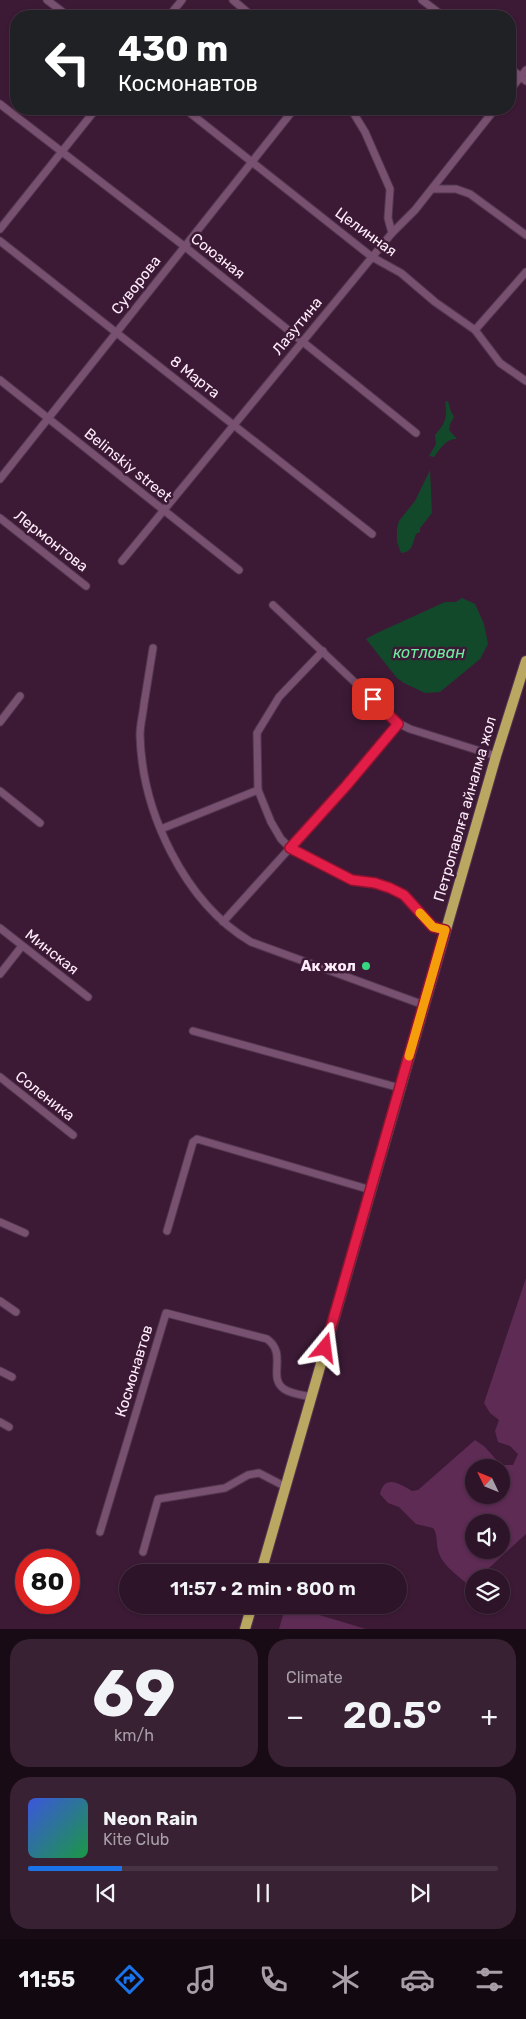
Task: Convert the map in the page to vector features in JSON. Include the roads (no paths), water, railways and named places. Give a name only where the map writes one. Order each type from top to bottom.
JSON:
[{"type":"highway","name":"Петропавлға айналма жол","points":[[263,1564],[445,930],[526,661]]},
{"type":"highway","points":[[244,1629],[249,1614]]},
{"type":"street","points":[[47,0],[60,10]]},
{"type":"street","points":[[174,10],[182,0]]},
{"type":"street","points":[[232,0],[244,10]]},
{"type":"street","points":[[422,0],[435,10]]},
{"type":"street","points":[[523,79],[526,70]]},
{"type":"street","name":"Союзная","points":[[0,104],[10,112]]},
{"type":"street","name":"Союзная","points":[[14,115],[184,246],[416,433]]},
{"type":"street","points":[[0,229],[91,115]]},
{"type":"street","name":"Целинная","points":[[193,115],[372,257],[401,273],[435,302],[475,330],[500,363],[526,381]]},
{"type":"street","name":"Суворова","points":[[0,478],[289,115]]},
{"type":"street","points":[[355,115],[365,132],[390,189],[388,218],[392,233]]},
{"type":"street","name":"Лазутина","points":[[122,561],[392,233],[415,210],[490,115]]},
{"type":"street","points":[[432,189],[456,189],[470,194],[526,235]]},
{"type":"street","name":"8 Марта","points":[[0,241],[372,534]]},
{"type":"street","points":[[475,330],[526,272]]},
{"type":"street","name":"Belinskiy street","points":[[0,380],[239,570]]},
{"type":"street","name":"Лермонтова","points":[[0,518],[86,586]]},
{"type":"street","points":[[273,604],[398,724],[496,756]]},
{"type":"street","points":[[152,648],[140,733],[142,760],[150,800],[161,829],[189,885],[205,905],[223,922],[251,942],[277,953],[424,1004]]},
{"type":"street","points":[[323,651],[279,697],[257,733],[258,790],[276,831],[290,848],[352,880],[375,883],[404,895],[433,927],[445,930]]},
{"type":"street","points":[[0,722],[20,696]]},
{"type":"street","points":[[223,922],[346,786],[398,724]]},
{"type":"street","points":[[161,829],[258,790]]},
{"type":"street","points":[[0,791],[40,823]]},
{"type":"street","name":"Минская","points":[[0,928],[88,997]]},
{"type":"street","points":[[0,974],[22,946]]},
{"type":"street","points":[[193,1031],[400,1088]]},
{"type":"street","name":"Соленика","points":[[0,1077],[73,1135]]},
{"type":"street","points":[[167,1231],[193,1142],[197,1139],[371,1190]]},
{"type":"street","points":[[0,1222],[25,1233]]},
{"type":"street","points":[[0,1302],[16,1312]]},
{"type":"street","name":"Космонавтов","points":[[100,1532],[166,1313],[267,1340],[274,1346],[278,1356],[276,1379],[278,1383],[289,1391],[311,1397]]},
{"type":"street","points":[[0,1370],[12,1377]]},
{"type":"street","points":[[0,1422],[9,1427]]},
{"type":"street","points":[[143,1552],[158,1499],[225,1488],[248,1475],[259,1473],[286,1487]]},
{"type":"water","points":[[448,401],[454,417],[449,430],[457,439],[446,442],[434,457],[429,456],[436,444],[435,435],[445,420],[445,402]]},
{"type":"water","points":[[430,470],[432,513],[420,528],[420,532],[416,534],[410,549],[401,553],[397,542],[399,521],[415,501]]},
{"type":"water","name":"котлован","points":[[462,598],[475,604],[484,624],[488,644],[480,659],[440,692],[425,693],[397,678],[366,639],[445,602],[456,602]]},
{"type":"place","name":"Ак жол","points":[[366,966]]}]
